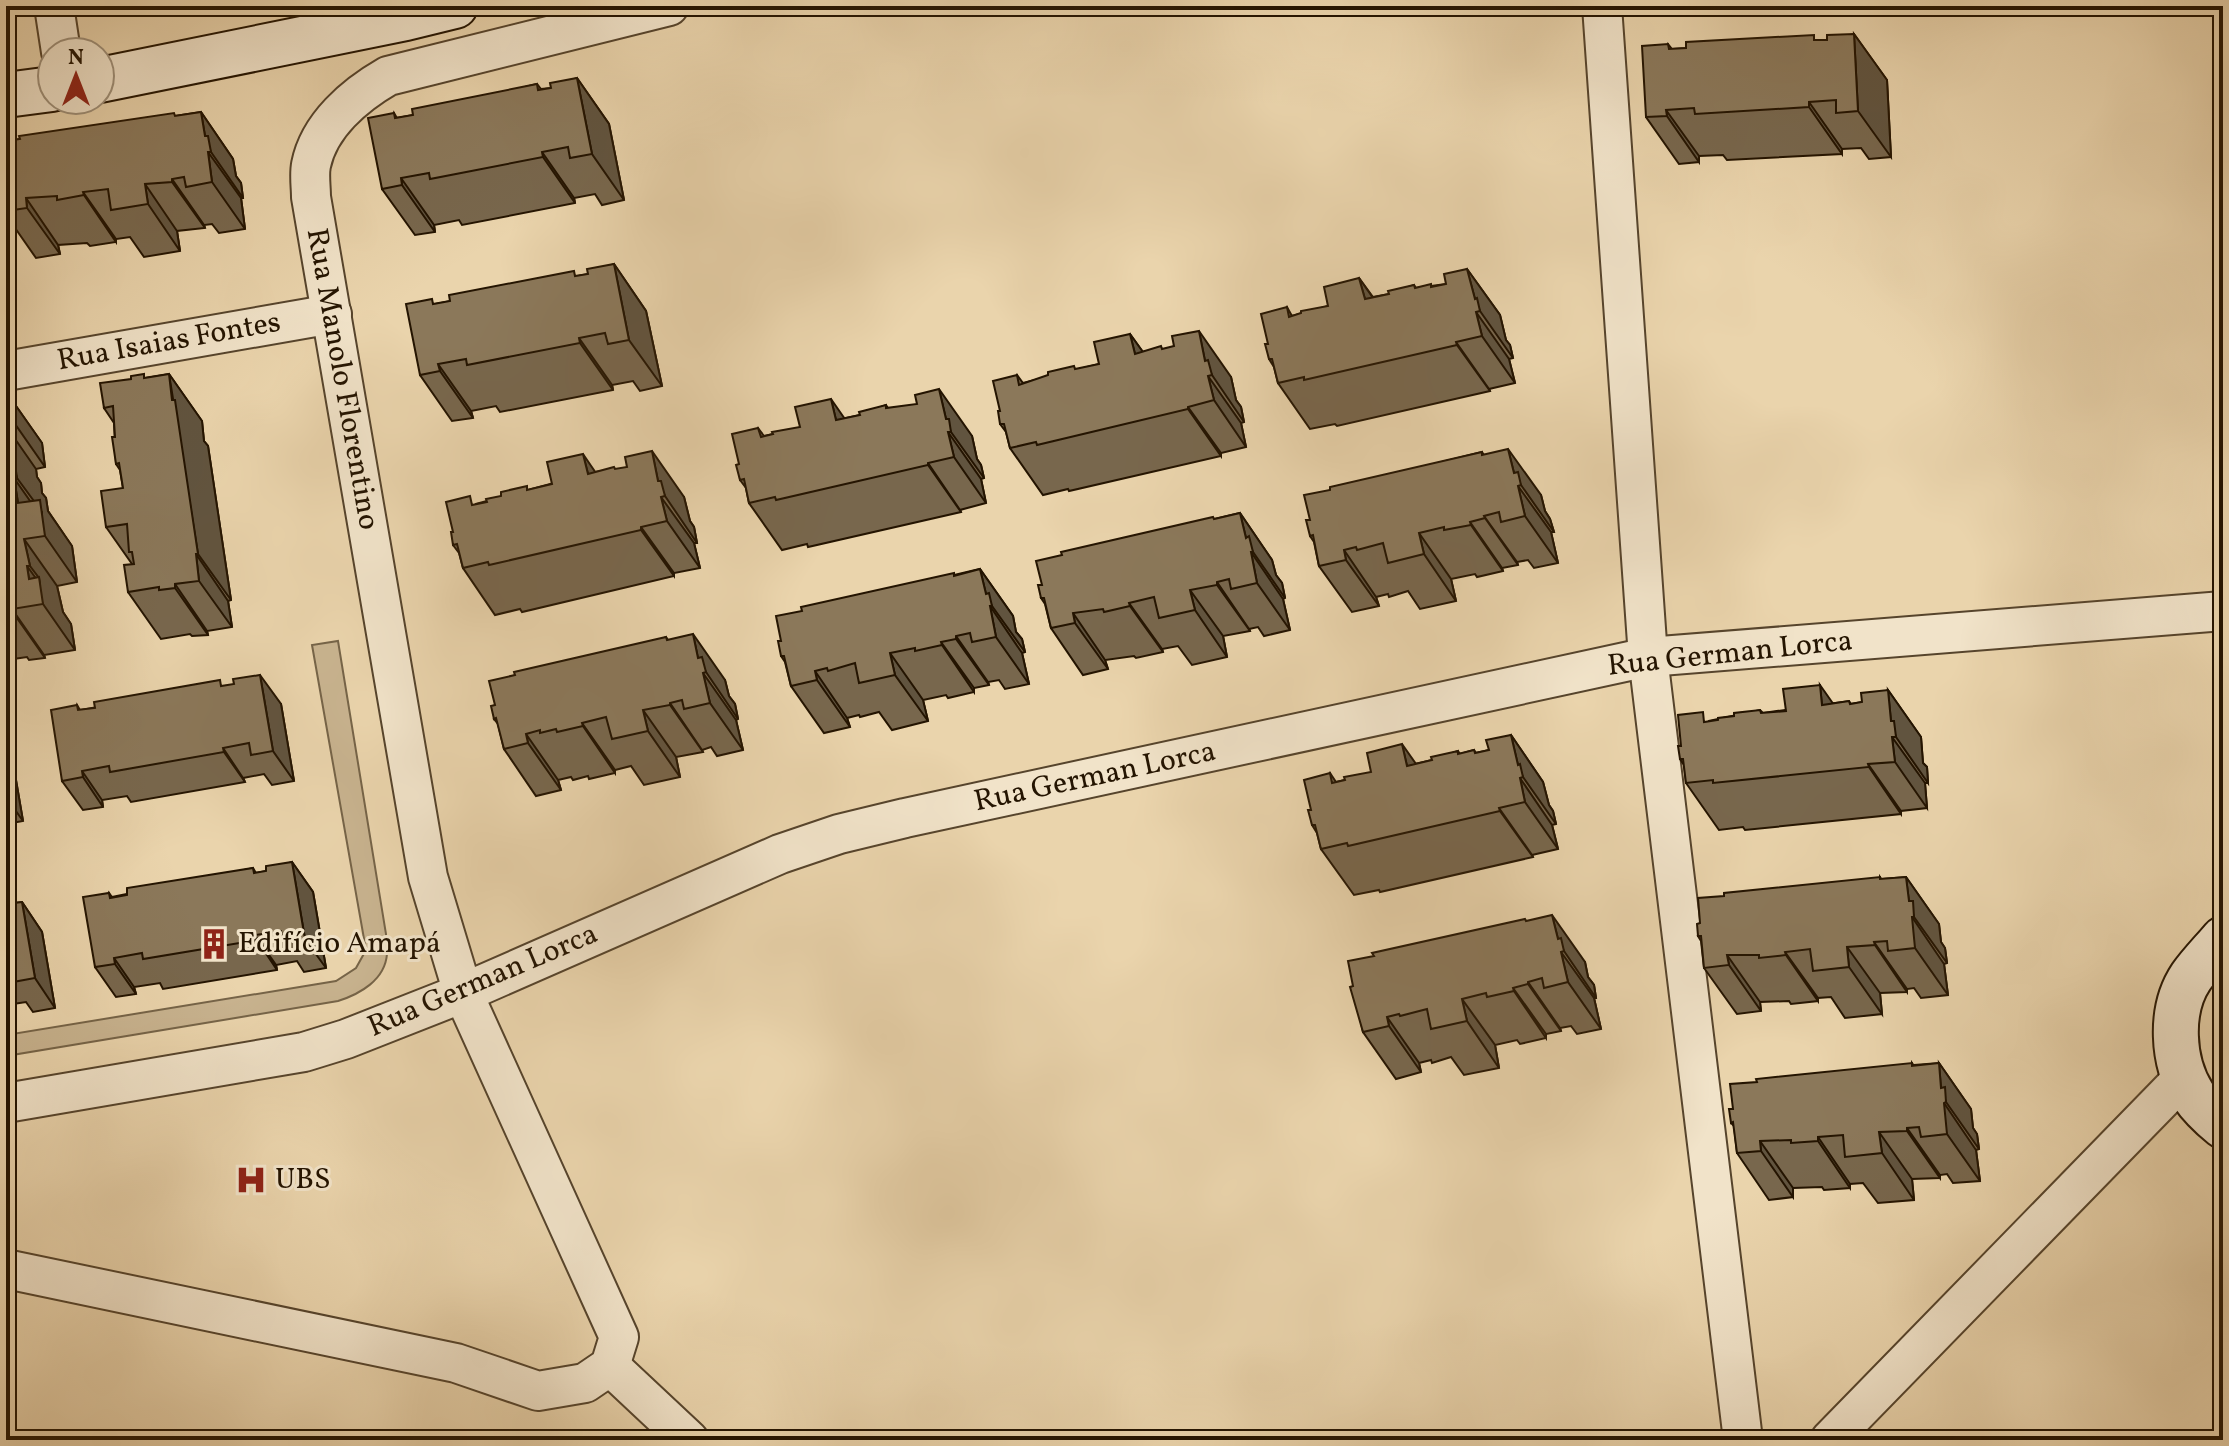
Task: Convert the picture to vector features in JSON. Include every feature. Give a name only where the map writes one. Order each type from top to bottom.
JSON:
[{"type":"main road","points":[[116,76],[405,12],[455,6]]},
{"type":"main road","points":[[6,95],[36,91]]},
{"type":"main road","points":[[2223,939],[2190,978],[2177,1017],[2176,1038],[2178,1057],[2193,1095],[2223,1126]]},
{"type":"street","points":[[54,6],[59,36]]},
{"type":"street","name":"Rua Manolo Florentino","points":[[610,1366],[619,1337],[463,993],[428,877],[311,197],[311,167],[322,138],[335,118],[350,102],[388,76],[669,6]]},
{"type":"street","points":[[1602,6],[1648,657],[1743,1440]]},
{"type":"street","name":"Rua Isaias Fontes","points":[[6,371],[332,314]]},
{"type":"street","name":"Rua German Lorca","points":[[6,1103],[304,1052],[346,1039],[463,993],[780,854],[839,834],[920,814],[1648,657],[2223,611]]},
{"type":"street","points":[[1830,1440],[2184,1077]]},
{"type":"street","points":[[6,1269],[456,1363],[538,1391],[585,1383],[610,1366],[689,1440]]},
{"type":"shaded area","points":[[338,641],[386,934],[387,952],[382,971],[363,990],[338,1001],[6,1056],[6,1035],[336,981],[356,968],[366,950],[312,645]]},
{"type":"building","points":[[1854,34],[1858,111],[1836,113],[1836,100],[1809,102],[1809,107],[1695,114],[1694,108],[1666,110],[1667,116],[1646,117],[1642,46],[1668,44],[1669,49],[1686,48],[1686,42],[1814,35],[1814,40],[1827,40],[1827,35]]},
{"type":"building","points":[[577,78],[592,154],[570,158],[568,147],[542,152],[543,157],[430,179],[429,173],[401,178],[402,185],[382,189],[368,118],[394,113],[395,118],[413,115],[412,109],[537,84],[538,90],[551,88],[550,83]]},
{"type":"building","points":[[201,112],[211,152],[208,152],[212,182],[186,187],[184,177],[172,179],[172,182],[145,184],[148,204],[111,210],[108,189],[57,200],[57,196],[26,198],[27,208],[6,211],[6,141],[20,139],[19,136],[174,113],[175,116]]},
{"type":"building","points":[[614,264],[629,340],[608,344],[605,333],[579,338],[580,343],[467,365],[466,359],[438,364],[440,371],[420,375],[406,304],[432,299],[433,304],[450,301],[449,295],[574,271],[575,276],[588,274],[587,269]]},
{"type":"building","points":[[1467,269],[1480,311],[1476,312],[1482,336],[1456,342],[1457,345],[1304,380],[1304,377],[1278,383],[1265,344],[1268,344],[1261,314],[1287,307],[1289,317],[1301,311],[1328,306],[1324,287],[1359,278],[1365,299],[1414,285],[1415,288],[1446,284],[1444,274]]},
{"type":"building","points":[[1199,331],[1205,361],[1208,360],[1212,375],[1208,376],[1214,400],[1037,445],[1036,442],[1010,448],[1004,424],[1000,424],[993,381],[1017,375],[1019,385],[1048,375],[1048,372],[1099,364],[1094,342],[1130,334],[1135,354],[1161,346],[1162,349],[1174,346],[1172,336]]},
{"type":"building","points":[[144,374],[144,378],[169,374],[198,554],[199,581],[175,584],[175,588],[128,592],[124,565],[134,564],[132,552],[129,552],[127,524],[106,527],[101,491],[123,488],[112,437],[115,437],[113,406],[104,408],[100,383]]},
{"type":"building","points":[[939,389],[946,419],[949,419],[951,432],[948,432],[954,457],[776,500],[775,497],[749,503],[744,479],[740,480],[736,465],[739,464],[732,434],[758,428],[761,437],[800,427],[795,407],[831,399],[836,420],[886,405],[886,408],[917,404],[915,395]]},
{"type":"building","points":[[9,396],[13,421],[6,422],[6,397]]},
{"type":"building","points":[[6,436],[10,452],[13,451],[18,503],[40,500],[45,536],[24,539],[30,566],[27,566],[29,579],[39,577],[43,604],[6,612]]},
{"type":"building","points":[[1508,449],[1514,473],[1518,472],[1525,516],[1501,522],[1499,512],[1470,522],[1471,525],[1419,533],[1424,554],[1388,563],[1383,543],[1344,550],[1346,560],[1319,566],[1313,535],[1310,536],[1306,520],[1310,520],[1304,495],[1482,452],[1482,455]]},
{"type":"building","points":[[652,451],[658,481],[661,481],[665,496],[661,497],[667,521],[641,527],[641,530],[489,565],[488,562],[463,568],[457,544],[453,545],[446,502],[470,496],[472,505],[501,496],[501,492],[552,484],[547,462],[583,454],[588,474],[627,467],[625,457]]},
{"type":"building","points":[[1240,513],[1253,552],[1257,583],[1231,589],[1229,579],[1217,582],[1217,585],[1190,590],[1195,610],[1159,618],[1154,597],[1104,612],[1103,609],[1073,613],[1075,623],[1051,628],[1038,585],[1042,585],[1036,561],[1062,555],[1061,552]]},
{"type":"building","points":[[980,569],[986,594],[989,593],[996,637],[972,642],[970,633],[941,642],[942,645],[890,653],[895,675],[859,683],[855,663],[828,671],[827,668],[815,671],[817,680],[791,686],[784,656],[781,656],[776,616],[802,611],[801,607]]},
{"type":"building","points":[[693,634],[698,658],[702,657],[706,672],[703,673],[710,703],[684,709],[682,700],[643,710],[648,731],[612,739],[606,717],[557,732],[556,729],[540,733],[540,730],[526,734],[528,743],[504,749],[491,706],[495,705],[489,681],[515,675],[514,672],[666,637],[667,640]]},
{"type":"building","points":[[260,675],[273,751],[251,755],[249,743],[223,748],[224,752],[110,772],[109,766],[82,771],[83,777],[62,781],[51,710],[77,705],[78,710],[95,708],[94,702],[220,680],[221,686],[234,684],[233,679]]},
{"type":"building","points":[[1820,685],[1822,705],[1862,702],[1861,693],[1888,690],[1896,737],[1892,737],[1895,762],[1713,783],[1713,780],[1686,783],[1678,746],[1681,746],[1678,715],[1703,712],[1704,722],[1734,716],[1734,713],[1786,711],[1783,689]]},
{"type":"building","points":[[1511,735],[1523,777],[1520,778],[1525,802],[1499,808],[1500,811],[1348,846],[1347,843],[1321,849],[1308,810],[1311,810],[1304,780],[1330,773],[1332,783],[1345,780],[1344,777],[1371,772],[1367,753],[1402,744],[1407,766],[1458,751],[1458,754],[1489,750],[1486,740]]},
{"type":"building","points":[[292,862],[305,939],[284,942],[281,931],[255,935],[257,940],[143,959],[142,953],[114,958],[115,964],[95,967],[83,897],[109,893],[110,898],[127,895],[127,888],[253,868],[254,873],[266,871],[266,866]]},
{"type":"building","points":[[1880,877],[1906,877],[1909,901],[1913,901],[1915,948],[1888,951],[1887,941],[1847,947],[1849,967],[1813,971],[1810,949],[1759,958],[1759,955],[1727,955],[1729,965],[1704,968],[1701,936],[1698,936],[1698,898]]},
{"type":"building","points":[[22,902],[35,978],[13,982],[11,971],[6,972],[6,904]]},
{"type":"building","points":[[1552,915],[1558,939],[1561,938],[1568,982],[1544,988],[1542,978],[1513,988],[1514,991],[1462,999],[1467,1021],[1431,1029],[1427,1009],[1387,1017],[1389,1026],[1363,1032],[1350,987],[1353,986],[1348,961],[1374,956],[1372,953]]},
{"type":"building","points":[[1912,1063],[1912,1066],[1939,1063],[1941,1088],[1945,1087],[1947,1134],[1921,1137],[1919,1127],[1907,1128],[1907,1131],[1879,1132],[1882,1153],[1845,1157],[1843,1135],[1791,1143],[1791,1140],[1760,1141],[1761,1151],[1737,1153],[1729,1109],[1733,1109],[1730,1084]]},
{"type":"place","name":"Edifício Amapá","points":[[214,944]]},
{"type":"place","name":"UBS","points":[[251,1180]]}]
